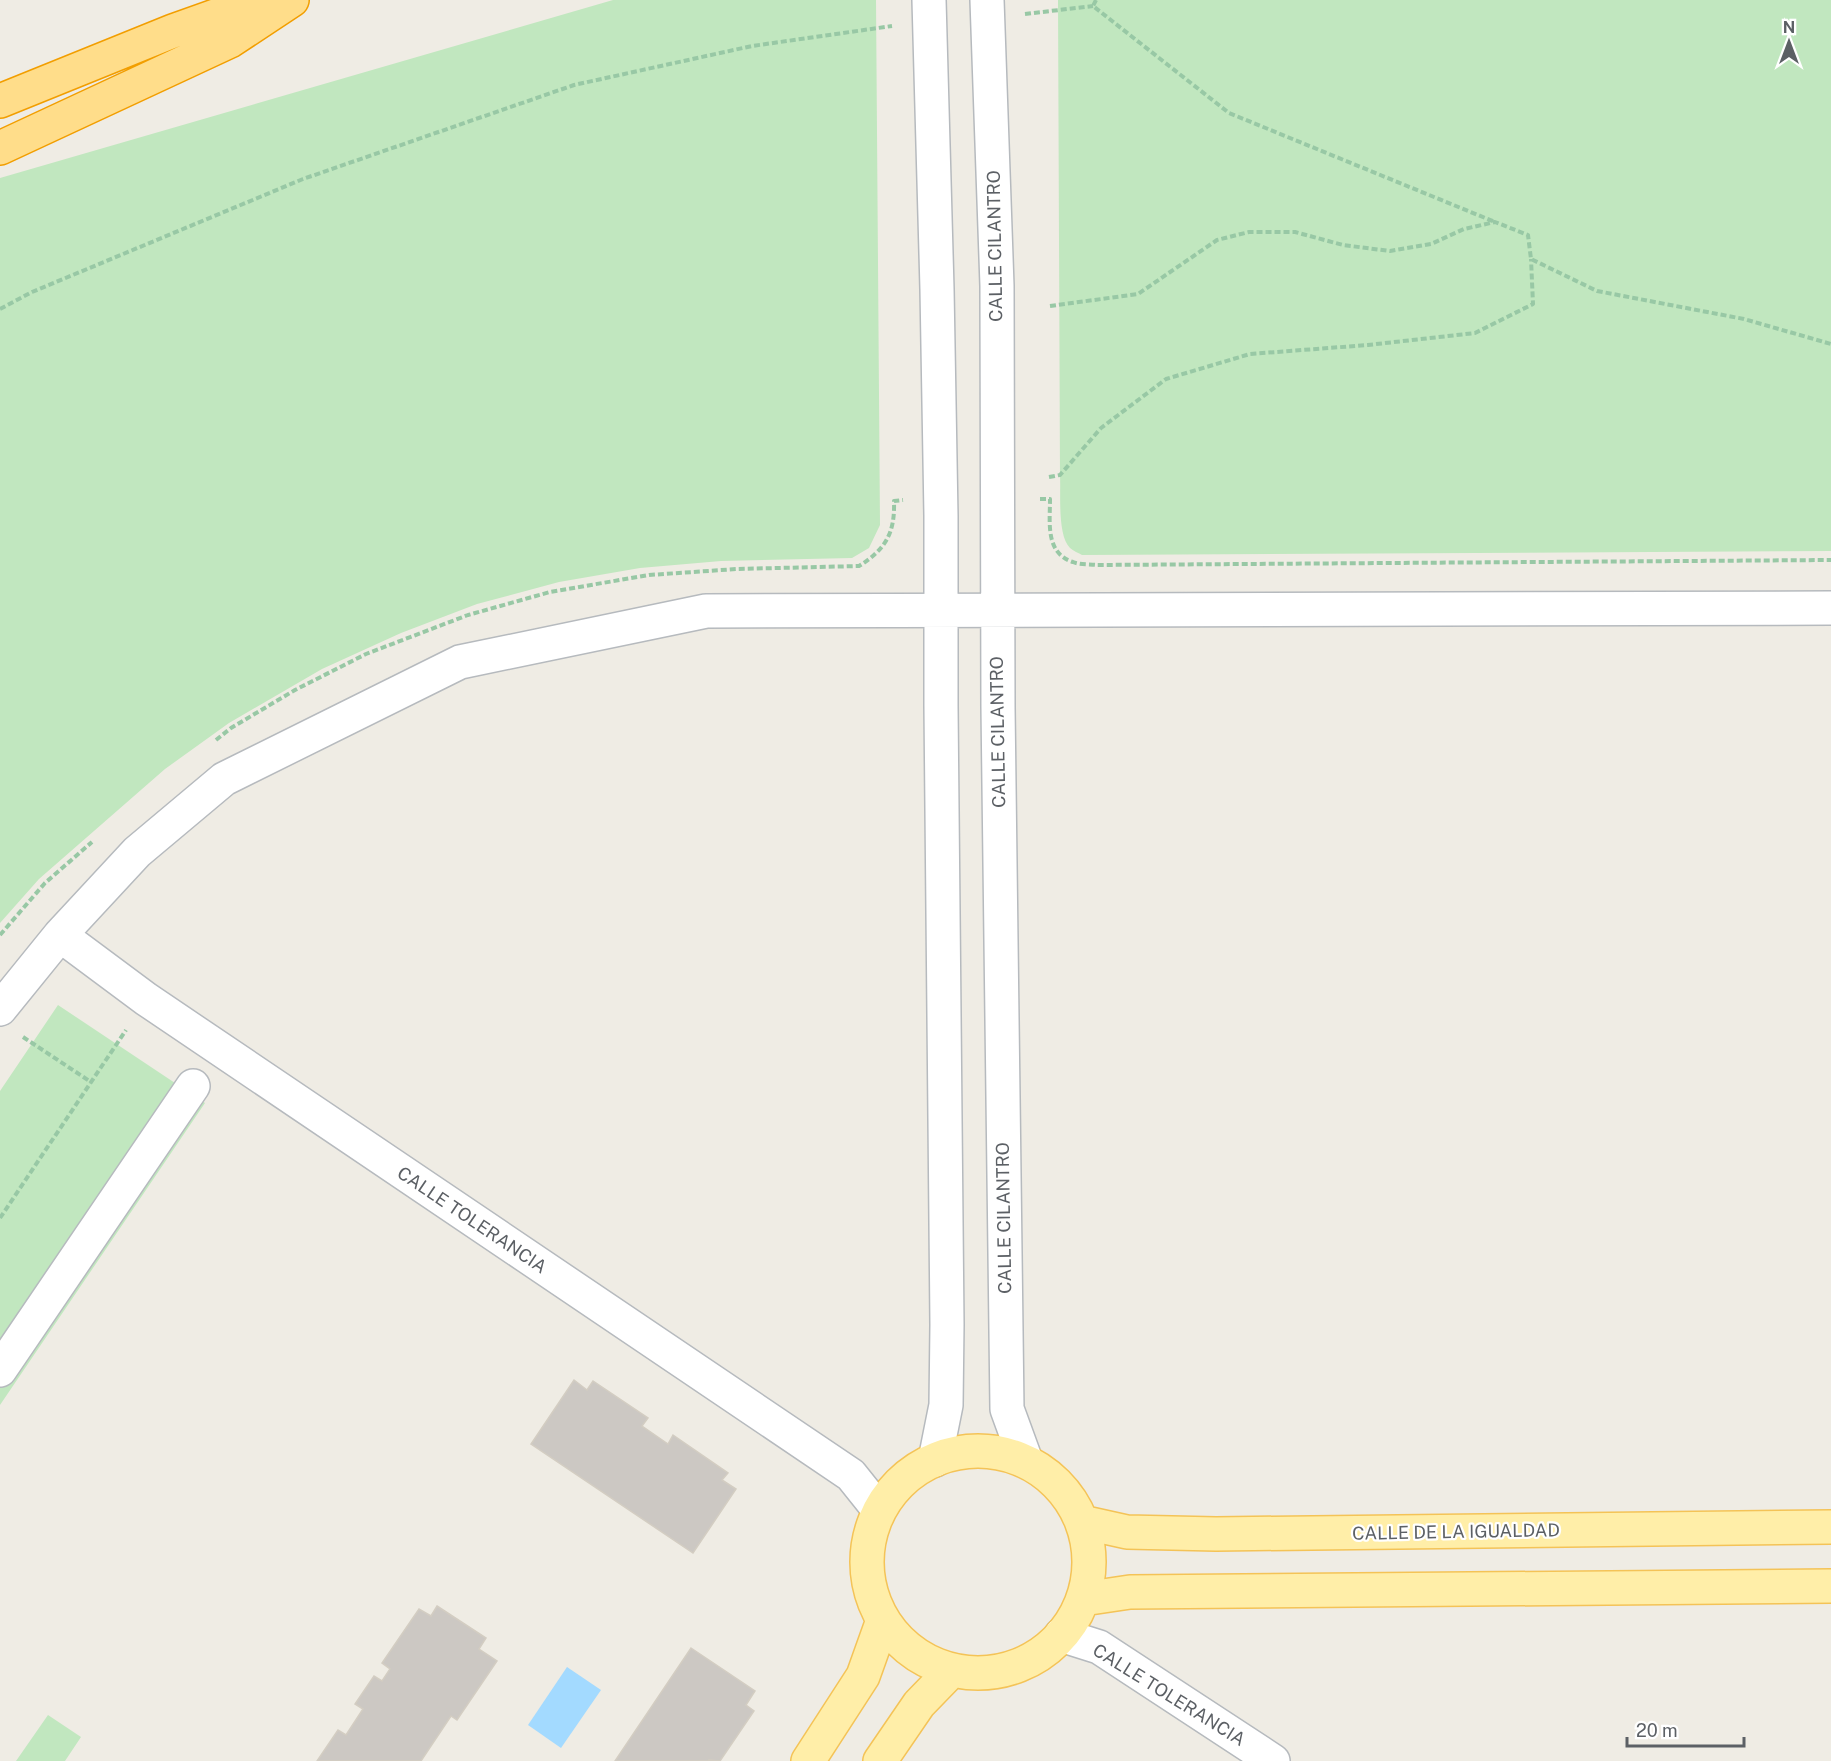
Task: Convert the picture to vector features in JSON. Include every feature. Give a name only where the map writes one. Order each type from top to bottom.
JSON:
[{"type":"highway","points":[[0,101],[260,0]]},
{"type":"highway","points":[[0,148],[230,41],[292,0]]},
{"type":"main road","points":[[965,1452],[996,1452],[1026,1461],[1050,1476],[1068,1497],[1082,1522],[1088,1547],[1088,1574],[1083,1599],[1061,1635],[1038,1655],[1011,1668],[982,1673],[952,1670],[925,1660],[901,1643],[883,1620],[873,1599],[867,1577],[866,1555],[870,1532],[879,1510],[893,1489],[912,1472],[935,1460],[965,1452]]},
{"type":"main road","name":"CALLE DE LA IGUALDAD","points":[[1082,1522],[1127,1532],[1216,1534],[1831,1527]]},
{"type":"main road","points":[[1083,1599],[1130,1592],[1831,1586]]},
{"type":"main road","points":[[808,1761],[863,1676],[883,1620]]},
{"type":"main road","points":[[880,1761],[919,1704],[952,1670]]},
{"type":"street","points":[[929,0],[937,289],[947,1325],[946,1405],[935,1460]]},
{"type":"street","name":"CALLE CILANTRO","points":[[987,0],[997,286],[997,609],[1007,1409],[1026,1461]]},
{"type":"street","points":[[0,1009],[60,935],[138,852],[224,779],[460,662],[706,611],[1831,608]]},
{"type":"street","name":"CALLE TOLERANCIA","points":[[60,935],[146,999],[850,1475],[879,1510]]},
{"type":"street","points":[[0,1370],[193,1086]]},
{"type":"street","name":"CALLE TOLERANCIA","points":[[1061,1635],[1099,1647],[1273,1761]]},
{"type":"path","points":[[1049,477],[1060,475],[1101,428],[1166,379],[1250,354],[1368,345],[1475,333],[1533,304],[1528,235],[1229,113],[1093,6],[1096,0]]},
{"type":"path","points":[[0,309],[32,292],[303,179],[574,85],[752,46],[816,39],[887,27]]},
{"type":"path","points":[[1050,306],[1138,294],[1217,240],[1249,232],[1295,232],[1343,245],[1390,251],[1431,244],[1464,229],[1495,222]]},
{"type":"path","points":[[1531,259],[1597,291],[1744,319],[1831,344]]},
{"type":"path","points":[[1040,499],[1050,499],[1051,539],[1056,550],[1073,563],[1097,565],[1831,560]]},
{"type":"path","points":[[0,1218],[128,1027]]},
{"type":"path","points":[[20,1035],[91,1082]]},
{"type":"green space","points":[[613,0],[876,0],[880,525],[869,548],[852,558],[721,561],[640,568],[559,582],[477,604],[401,633],[322,669],[229,723],[165,769],[39,879],[0,923],[0,178]]},
{"type":"green space","points":[[1058,0],[1831,0],[1831,551],[1082,555],[1071,549],[1063,534],[1060,503]]},
{"type":"green space","points":[[58,1005],[205,1103],[0,1405],[0,1091]]},
{"type":"green space","points":[[48,1715],[81,1737],[65,1761],[16,1761]]},
{"type":"water","points":[[567,1667],[601,1690],[561,1748],[528,1725]]},
{"type":"building","points":[[574,1380],[587,1390],[593,1381],[648,1418],[642,1426],[668,1444],[673,1435],[728,1473],[722,1480],[736,1489],[693,1553],[531,1444]]},
{"type":"building","points":[[437,1606],[486,1638],[479,1649],[497,1661],[457,1720],[451,1716],[421,1761],[317,1761],[338,1730],[346,1735],[363,1709],[355,1704],[374,1676],[382,1681],[390,1669],[382,1663],[419,1609],[431,1616]]},
{"type":"building","points":[[691,1648],[755,1691],[746,1705],[754,1711],[720,1761],[615,1761]]}]
